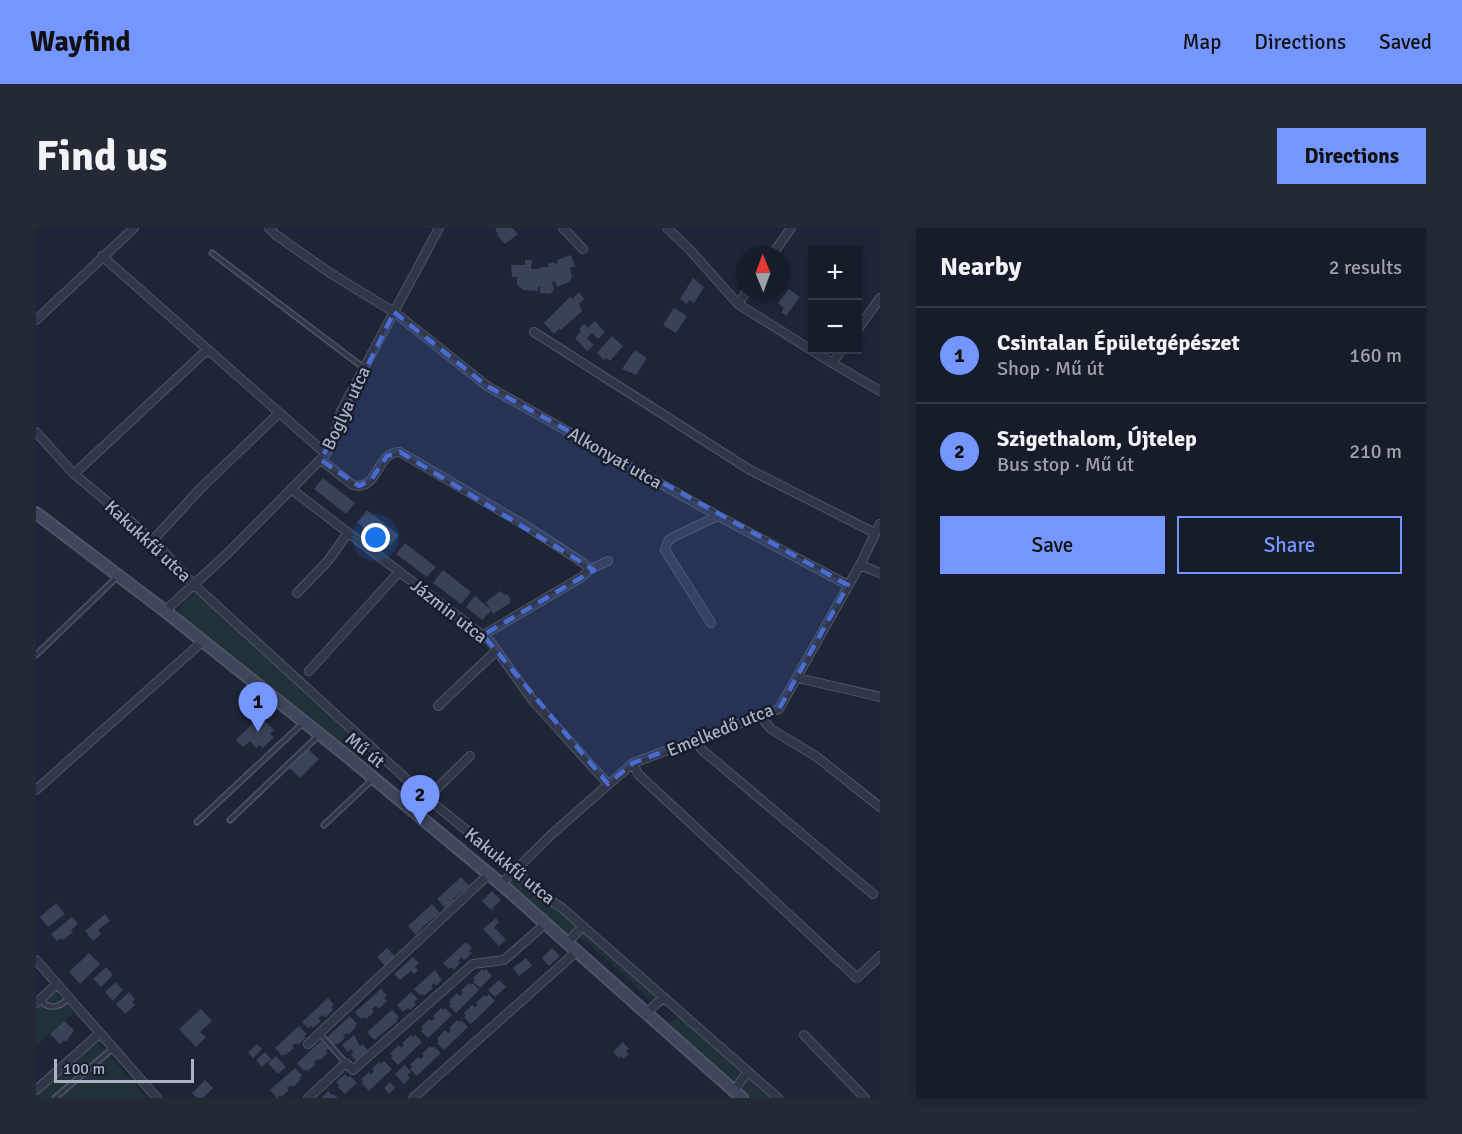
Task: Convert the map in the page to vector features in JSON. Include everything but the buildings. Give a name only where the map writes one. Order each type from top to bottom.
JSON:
[{"type":"street","points":[[36,320],[134,228]]},
{"type":"street","name":"Alkonyat utca","points":[[269,228],[322,267],[394,312],[487,386],[718,516],[848,585]]},
{"type":"street","name":"Boglya utca","points":[[165,611],[195,585],[324,457],[331,446],[341,411],[439,228]]},
{"type":"street","points":[[563,228],[583,249]]},
{"type":"street","points":[[667,228],[738,304],[880,391]]},
{"type":"street","points":[[778,246],[791,228]]},
{"type":"street","points":[[102,256],[279,413],[353,485],[366,485],[387,456],[392,452],[400,452],[528,527],[585,564],[589,570]]},
{"type":"street","points":[[862,323],[880,298]]},
{"type":"street","points":[[738,304],[741,300]]},
{"type":"street","points":[[534,332],[750,470],[875,533]]},
{"type":"street","points":[[74,474],[207,350]]},
{"type":"street","points":[[832,363],[839,354]]},
{"type":"street","points":[[153,540],[201,488],[279,413]]},
{"type":"street","name":"Kakukkfű utca","points":[[36,432],[74,474],[153,540],[195,585],[426,798],[514,869],[542,895],[562,908],[778,1098]]},
{"type":"street","name":"Jázmin utca","points":[[291,489],[483,634],[534,702],[608,784]]},
{"type":"street","name":"Mű út","points":[[36,513],[165,611],[374,778],[501,884],[738,1094]]},
{"type":"street","points":[[711,623],[665,550],[668,541],[673,537],[718,516]]},
{"type":"street","name":"Emelkedő utca","points":[[501,884],[514,869],[633,764],[779,709],[860,565],[880,524]]},
{"type":"street","points":[[297,593],[327,562],[348,533]]},
{"type":"street","points":[[483,634],[582,577],[589,570],[609,561]]},
{"type":"street","points":[[860,565],[880,573]]},
{"type":"street","points":[[309,671],[399,572]]},
{"type":"street","points":[[36,790],[203,641]]},
{"type":"street","points":[[438,706],[496,651]]},
{"type":"street","points":[[798,678],[880,698]]},
{"type":"street","points":[[761,717],[771,729],[816,757],[880,807]]},
{"type":"street","points":[[697,741],[701,749],[873,894]]},
{"type":"street","points":[[426,798],[470,756]]},
{"type":"street","points":[[633,764],[638,774],[857,978],[880,956]]},
{"type":"street","points":[[308,1044],[489,874]]},
{"type":"street","points":[[308,1098],[346,1063],[353,1070],[473,964],[504,960],[545,924]]},
{"type":"street","points":[[567,943],[583,926]]},
{"type":"street","points":[[413,1098],[576,952]]},
{"type":"street","points":[[36,960],[157,1098]]},
{"type":"street","points":[[36,1003],[57,984]]},
{"type":"street","points":[[646,1013],[664,997]]},
{"type":"street","points":[[36,1090],[100,1033]]},
{"type":"street","points":[[804,1035],[865,1098]]},
{"type":"street","points":[[738,1094],[748,1071]]},
{"type":"lane","points":[[212,253],[364,368]]},
{"type":"lane","points":[[36,655],[119,576]]},
{"type":"lane","points":[[197,822],[304,722]]},
{"type":"lane","points":[[230,820],[320,734]]},
{"type":"lane","points":[[324,825],[374,778]]},
{"type":"lane","points":[[43,997],[44,1004],[52,1007],[64,1004],[69,998]]},
{"type":"lane","points":[[320,1033],[346,1063]]},
{"type":"lane","points":[[55,1098],[113,1048]]},
{"type":"highlighted area","points":[[394,312],[487,386],[848,585],[779,709],[633,763],[608,784],[483,635],[594,570],[400,452],[387,456],[371,480],[359,486],[321,460]]},
{"type":"shaded area","points":[[195,595],[225,618],[357,737],[359,742],[356,746],[351,748],[343,745],[180,615],[179,608],[188,597]]},
{"type":"shaded area","points":[[514,869],[661,995],[654,1002],[647,998],[586,941],[575,936],[564,941],[501,884]]},
{"type":"shaded area","points":[[53,990],[74,1012],[36,1045],[36,1005]]},
{"type":"shaded area","points":[[682,1014],[778,1098],[742,1098],[660,1026]]},
{"type":"shaded area","points":[[96,1041],[147,1098],[36,1098],[36,1094]]},
{"type":"place","name":"Csintalan Épületgépészet","points":[[258,732]]},
{"type":"place","name":"Szigethalom, Újtelep","points":[[420,825]]}]
